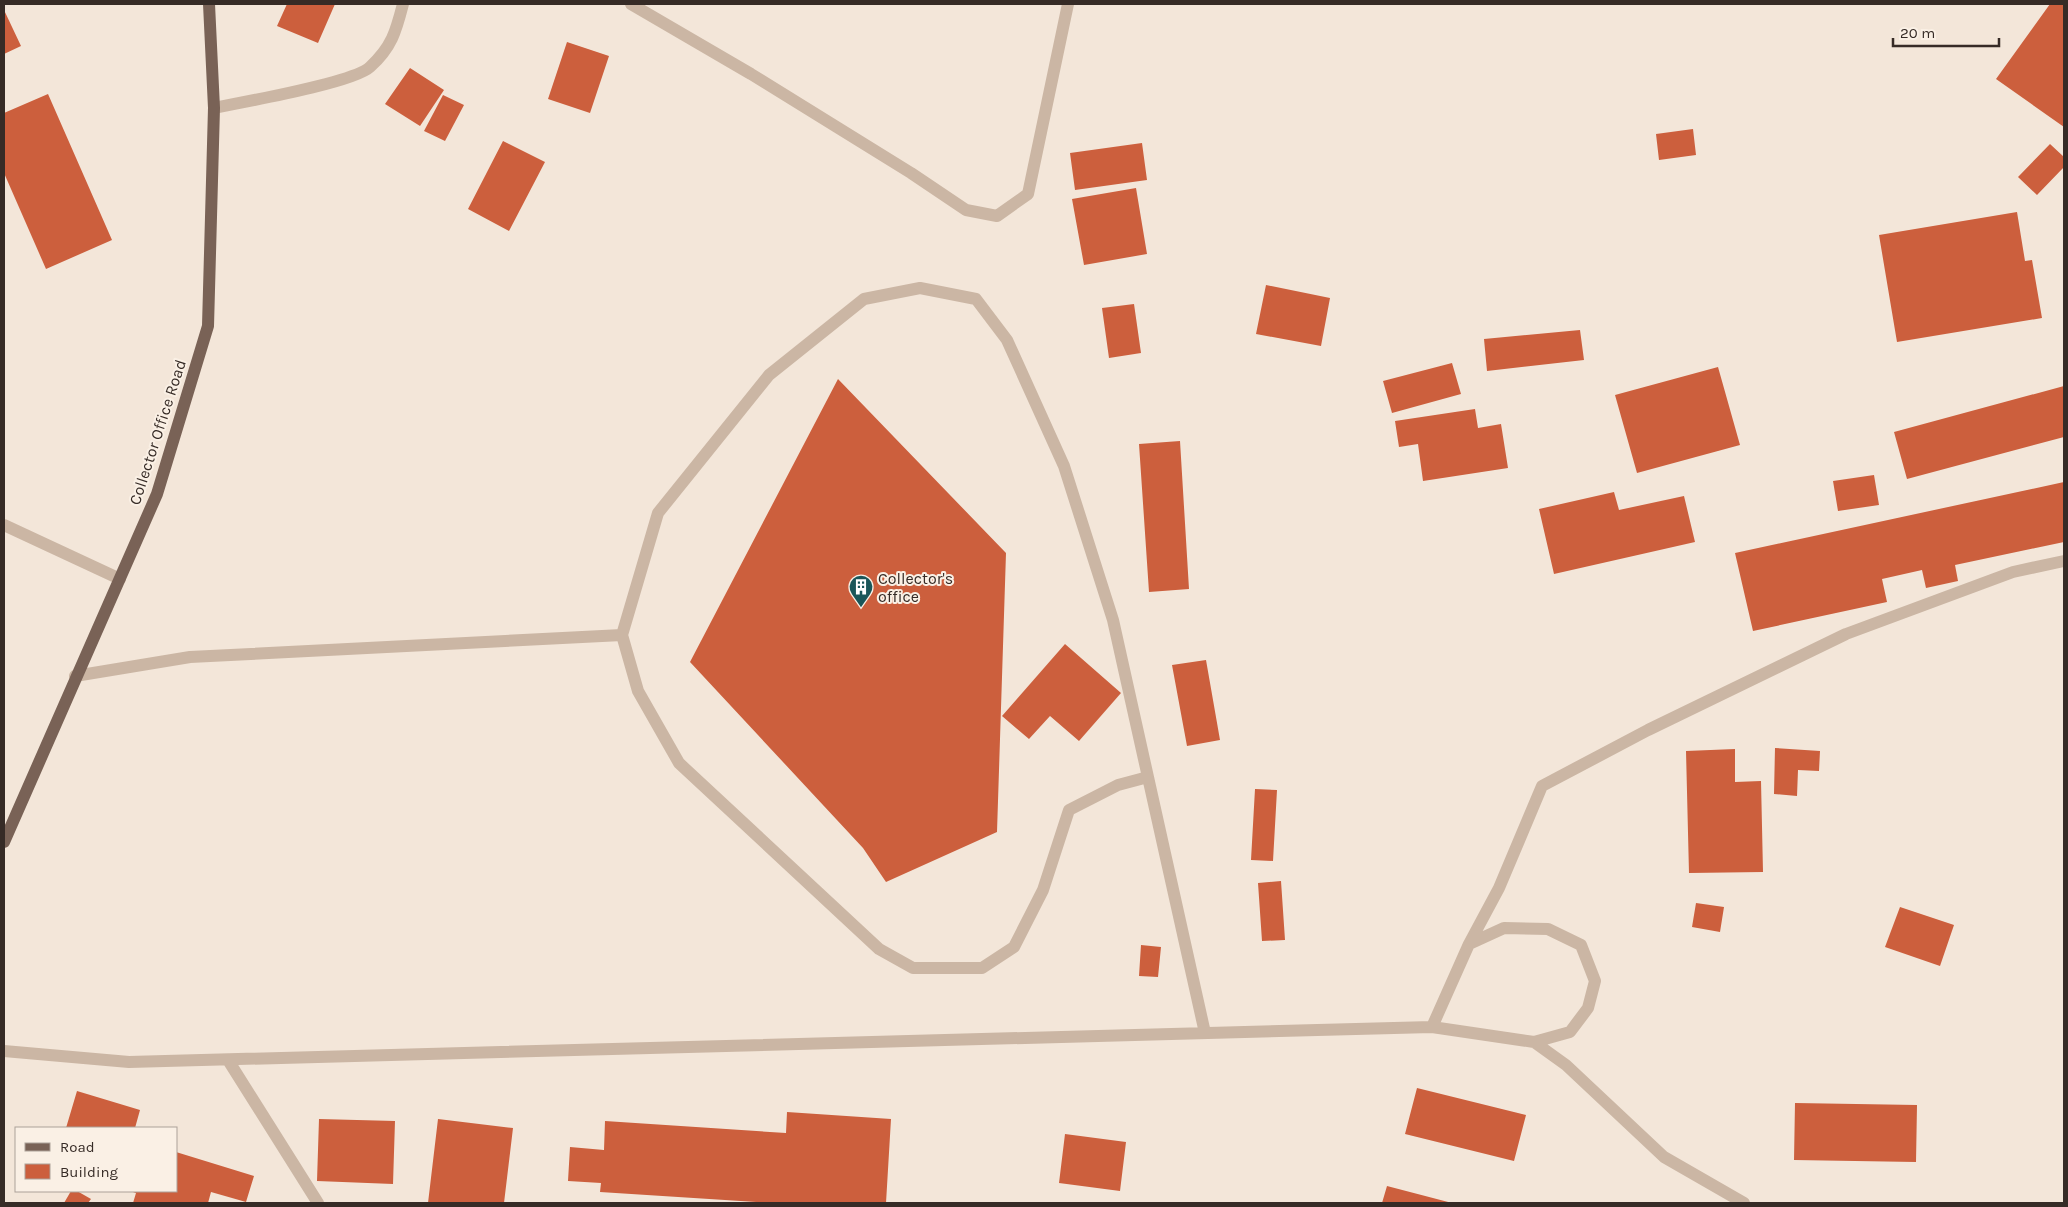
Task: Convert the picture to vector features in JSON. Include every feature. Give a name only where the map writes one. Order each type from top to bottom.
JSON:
[{"type":"main road","name":"Collector Office Road","points":[[4,842],[75,676],[157,494],[208,326],[214,108],[209,4]]},
{"type":"street","points":[[214,108],[343,80],[369,68],[394,39],[403,4]]},
{"type":"street","points":[[631,4],[768,84],[966,210],[997,216],[1028,194],[1068,4]]},
{"type":"street","points":[[1148,777],[1118,785],[1069,810],[1043,890],[1014,947],[982,968],[913,968],[879,949],[679,763],[638,691],[622,635],[658,513],[769,375],[864,299],[920,288],[976,299],[1007,340],[1064,466],[1113,620],[1148,777],[1205,1033]]},
{"type":"street","points":[[4,525],[120,579]]},
{"type":"street","points":[[1432,1027],[1469,944],[1499,888],[1542,786],[1648,730],[1846,634],[2013,572],[2064,561]]},
{"type":"street","points":[[75,676],[190,657],[622,635]]},
{"type":"street","points":[[4,1051],[129,1062],[1432,1027],[1534,1042],[1570,1032],[1588,1008],[1595,981],[1581,945],[1548,928],[1504,928],[1469,944]]},
{"type":"street","points":[[1534,1042],[1566,1065],[1664,1158],[1739,1202]]},
{"type":"street","points":[[228,1060],[318,1203]]},
{"type":"building","points":[[287,4],[335,4],[318,43],[277,26]]},
{"type":"building","points":[[2050,4],[2064,4],[2064,127],[1996,79]]},
{"type":"building","points":[[4,10],[21,46],[4,54]]},
{"type":"building","points":[[567,42],[609,56],[590,113],[548,99]]},
{"type":"building","points":[[410,68],[444,90],[420,126],[385,104]]},
{"type":"building","points":[[48,94],[112,240],[46,269],[4,173],[4,113]]},
{"type":"building","points":[[443,95],[464,105],[445,141],[424,131]]},
{"type":"building","points":[[1693,129],[1696,155],[1659,160],[1656,134]]},
{"type":"building","points":[[503,141],[545,162],[509,231],[468,209]]},
{"type":"building","points":[[1142,143],[1147,180],[1075,190],[1070,153]]},
{"type":"building","points":[[2050,144],[2064,157],[2064,167],[2037,195],[2018,177]]},
{"type":"building","points":[[1136,188],[1147,254],[1084,265],[1072,199]]},
{"type":"building","points":[[2017,212],[2025,261],[2032,260],[2042,318],[1897,342],[1879,235]]},
{"type":"building","points":[[1266,285],[1330,298],[1321,346],[1256,334]]},
{"type":"building","points":[[1134,304],[1141,353],[1109,358],[1102,308]]},
{"type":"building","points":[[1580,330],[1584,360],[1487,371],[1484,339]]},
{"type":"building","points":[[1452,363],[1461,394],[1392,413],[1383,381]]},
{"type":"building","points":[[1718,367],[1740,445],[1637,473],[1615,395]]},
{"type":"building","name":"Collector's office","points":[[838,379],[1006,553],[997,832],[886,882],[863,848],[690,662]]},
{"type":"building","points":[[2064,386],[2064,437],[1907,479],[1894,432]]},
{"type":"building","points":[[1475,409],[1478,428],[1501,424],[1508,468],[1423,481],[1418,444],[1399,447],[1395,421]]},
{"type":"building","points":[[1180,441],[1189,589],[1149,592],[1139,444]]},
{"type":"building","points":[[1874,475],[1879,505],[1838,511],[1833,481]]},
{"type":"building","points":[[2064,482],[2064,542],[1955,565],[1958,581],[1926,588],[1922,570],[1882,579],[1887,602],[1753,631],[1735,553]]},
{"type":"building","points":[[1614,492],[1619,510],[1684,496],[1695,542],[1554,574],[1539,509]]},
{"type":"building","points":[[1065,644],[1121,693],[1079,741],[1050,716],[1029,739],[1002,716]]},
{"type":"building","points":[[1206,660],[1220,740],[1187,746],[1172,665]]},
{"type":"building","points":[[1775,748],[1820,751],[1819,771],[1798,770],[1797,796],[1774,794]]},
{"type":"building","points":[[1735,749],[1735,782],[1761,781],[1763,872],[1689,873],[1686,751]]},
{"type":"building","points":[[1255,789],[1277,790],[1273,861],[1251,860]]},
{"type":"building","points":[[1281,881],[1285,940],[1262,941],[1258,883]]},
{"type":"building","points":[[1696,903],[1724,907],[1720,932],[1692,927]]},
{"type":"building","points":[[1900,907],[1954,925],[1940,966],[1885,947]]},
{"type":"building","points":[[1141,945],[1161,947],[1158,977],[1139,976]]},
{"type":"building","points":[[1417,1088],[1526,1115],[1514,1161],[1405,1134]]},
{"type":"building","points":[[77,1091],[140,1110],[135,1127],[66,1127]]},
{"type":"building","points":[[1795,1103],[1917,1105],[1916,1162],[1794,1160]]},
{"type":"building","points":[[787,1112],[891,1119],[886,1203],[773,1203],[600,1192],[601,1183],[568,1181],[570,1147],[604,1150],[605,1121],[786,1133]]},
{"type":"building","points":[[319,1119],[395,1121],[393,1184],[317,1181]]},
{"type":"building","points":[[438,1119],[513,1128],[504,1203],[428,1203]]},
{"type":"building","points":[[1065,1134],[1126,1142],[1120,1191],[1059,1183]]},
{"type":"building","points":[[178,1153],[254,1176],[246,1202],[211,1192],[208,1203],[133,1203],[136,1193],[133,1192],[178,1192]]},
{"type":"building","points":[[1387,1186],[1452,1203],[1382,1203]]},
{"type":"building","points":[[70,1192],[79,1192],[91,1199],[88,1203],[64,1203]]},
{"type":"place","name":"Collector's office","points":[[861,608]]}]
